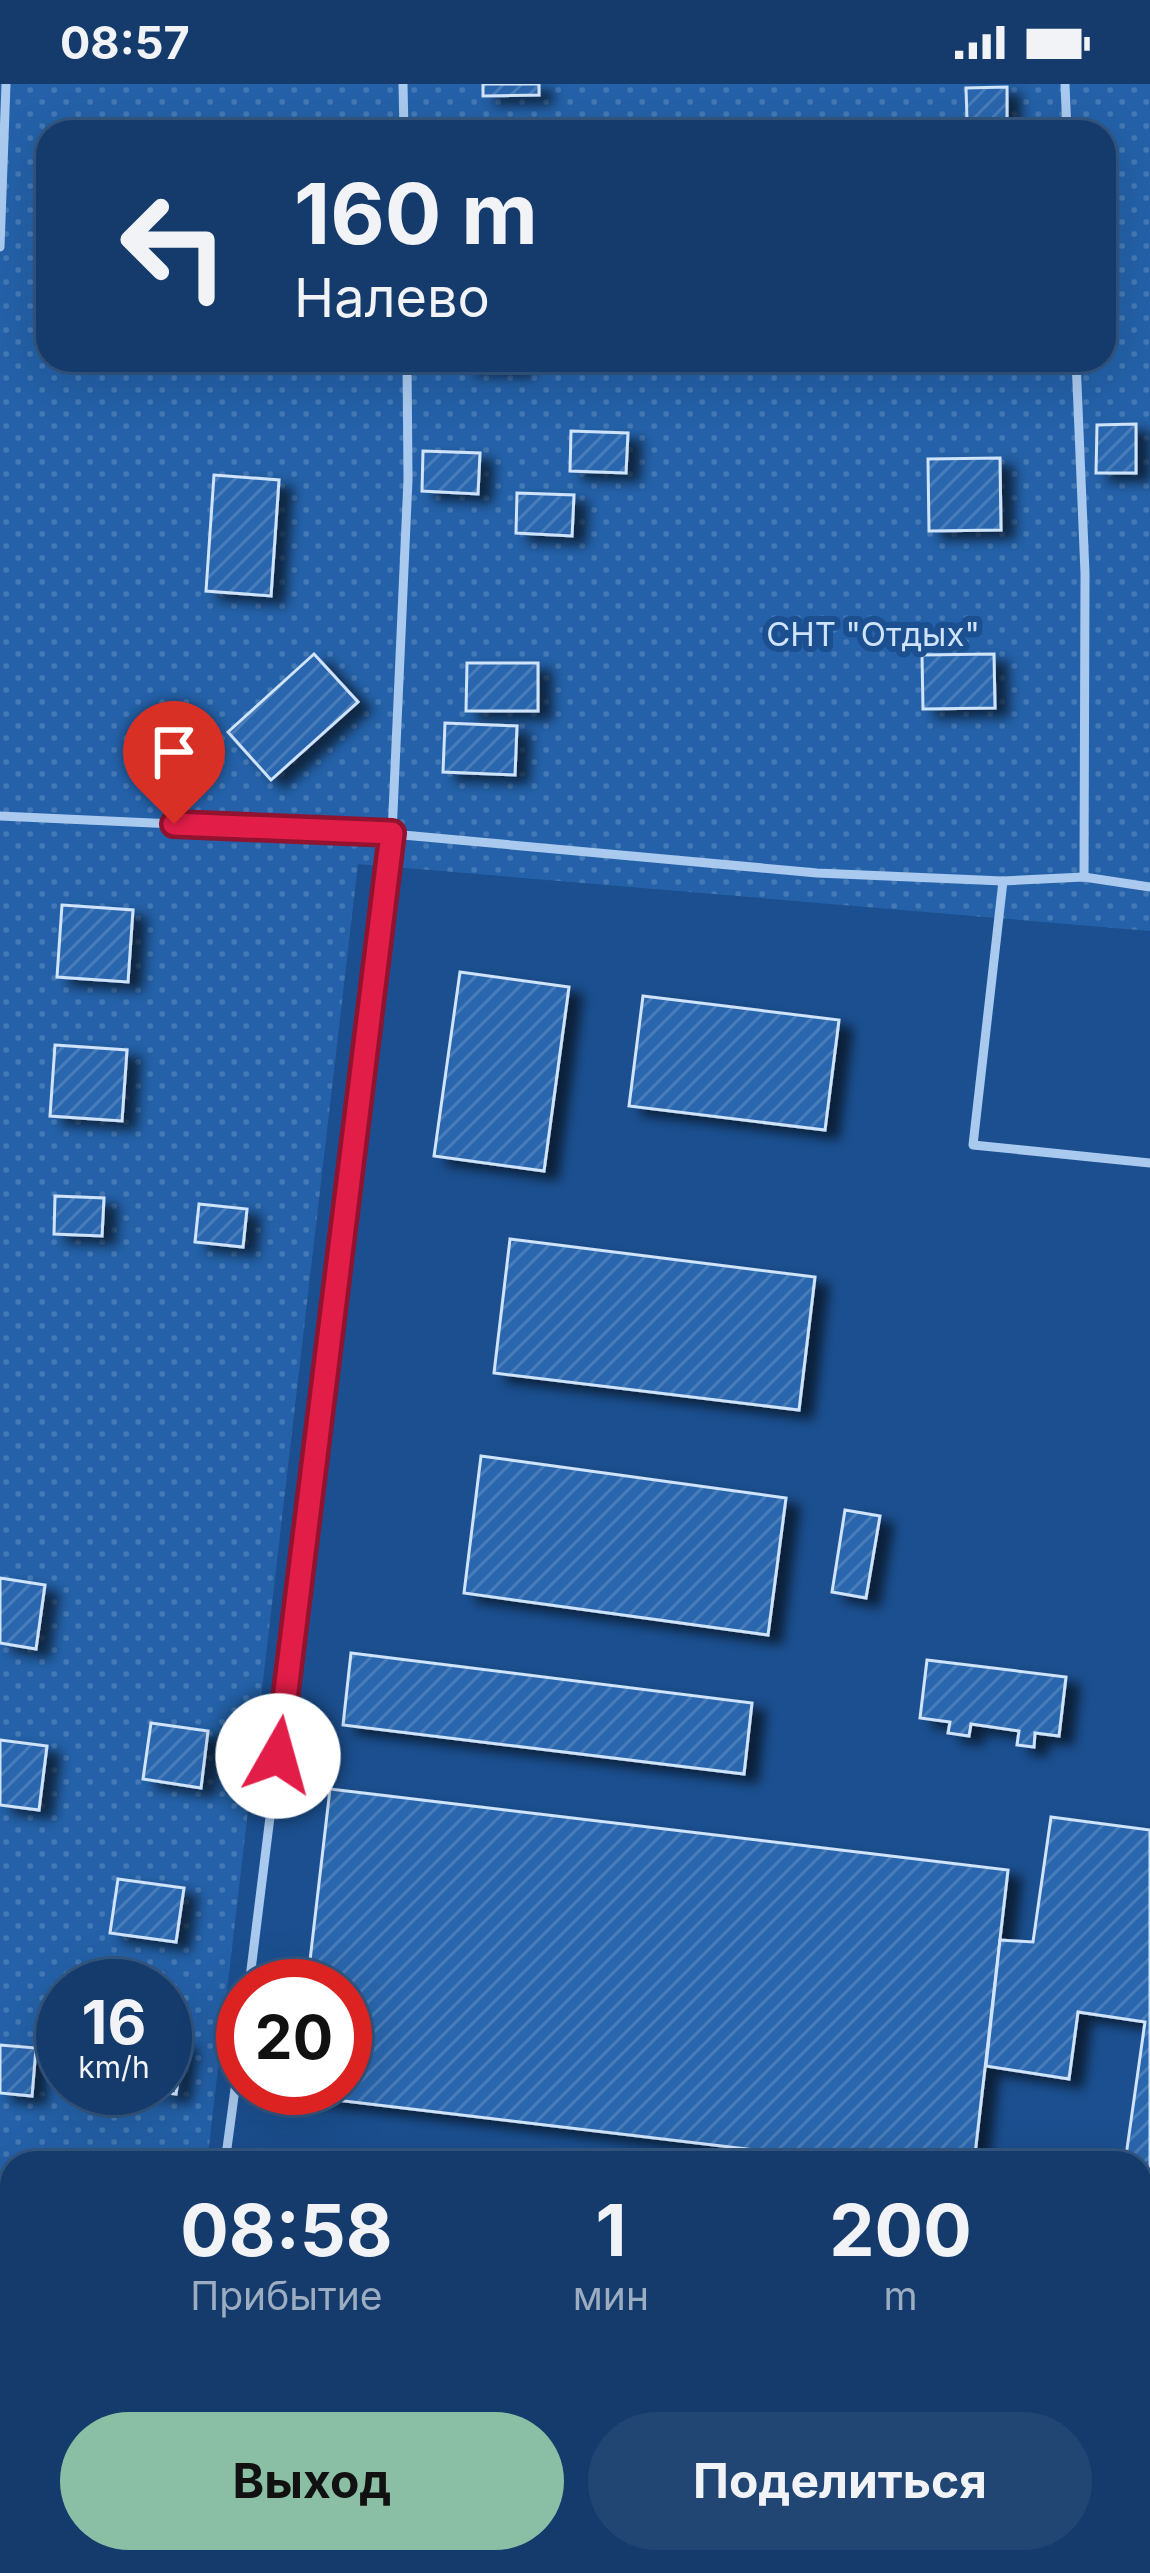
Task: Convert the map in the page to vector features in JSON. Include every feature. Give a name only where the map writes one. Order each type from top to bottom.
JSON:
[{"type":"lane","points":[[0,247],[6,84]]},
{"type":"lane","points":[[403,84],[404,120]]},
{"type":"lane","points":[[1065,84],[1066,120]]},
{"type":"lane","points":[[252,1959],[392,833],[409,480],[407,372]]},
{"type":"lane","points":[[1077,372],[1085,572],[1084,877]]},
{"type":"lane","points":[[0,816],[392,833],[817,873],[1003,880],[1084,877],[1150,887]]},
{"type":"lane","points":[[1003,880],[973,1145],[1150,1163]]},
{"type":"lane","points":[[227,2151],[231,2115]]},
{"type":"green space","name":"СНТ \"Отдых\"","points":[[0,84],[1150,84],[1150,931],[358,864],[231,1959],[216,1959],[216,2086],[208,2151],[0,2151]]},
{"type":"building","points":[[483,84],[539,84],[539,95],[483,96]]},
{"type":"building","points":[[1007,87],[1007,119],[967,120],[966,88]]},
{"type":"building","points":[[1136,424],[1136,473],[1096,473],[1097,425]]},
{"type":"building","points":[[571,431],[628,433],[626,473],[570,471]]},
{"type":"building","points":[[423,451],[480,453],[478,494],[422,491]]},
{"type":"building","points":[[1000,458],[1001,530],[929,531],[928,459]]},
{"type":"building","points":[[214,475],[279,480],[271,596],[206,591]]},
{"type":"building","points":[[517,493],[574,495],[572,536],[516,533]]},
{"type":"building","points":[[314,654],[358,702],[271,780],[228,732]]},
{"type":"building","points":[[994,654],[995,708],[923,709],[922,655]]},
{"type":"building","points":[[467,663],[538,663],[538,711],[466,711]]},
{"type":"building","points":[[445,723],[517,726],[515,775],[443,772]]},
{"type":"building","points":[[62,905],[133,910],[128,982],[57,977]]},
{"type":"building","points":[[460,972],[569,987],[544,1171],[434,1156]]},
{"type":"building","points":[[643,996],[839,1020],[825,1130],[629,1106]]},
{"type":"building","points":[[55,1045],[127,1050],[122,1121],[50,1116]]},
{"type":"building","points":[[55,1196],[104,1198],[102,1236],[54,1234]]},
{"type":"building","points":[[199,1204],[247,1209],[243,1247],[195,1242]]},
{"type":"building","points":[[510,1239],[815,1277],[799,1410],[494,1373]]},
{"type":"building","points":[[481,1456],[786,1498],[768,1635],[464,1593]]},
{"type":"building","points":[[845,1510],[880,1516],[866,1598],[832,1592]]},
{"type":"building","points":[[0,1578],[45,1585],[36,1649],[0,1643]]},
{"type":"building","points":[[351,1653],[752,1703],[744,1774],[343,1725]]},
{"type":"building","points":[[927,1660],[1066,1677],[1059,1736],[1035,1733],[1034,1747],[1017,1745],[1019,1731],[971,1724],[969,1736],[948,1733],[950,1722],[920,1718]]},
{"type":"building","points":[[151,1723],[208,1731],[201,1788],[143,1779]]},
{"type":"building","points":[[0,1740],[47,1746],[39,1810],[0,1805]]},
{"type":"building","points":[[330,1789],[1008,1870],[975,2151],[763,2151],[372,2104],[372,1959],[310,1959]]},
{"type":"building","points":[[1051,1817],[1150,1830],[1150,2151],[1127,2151],[1145,2022],[1078,2012],[1069,2079],[986,2066],[1000,1940],[1033,1942]]},
{"type":"building","points":[[118,1879],[184,1888],[176,1942],[110,1933]]},
{"type":"building","points":[[0,2045],[36,2048],[32,2096],[0,2093]]},
{"type":"route","points":[[174,824],[392,833],[278,1756]]}]
